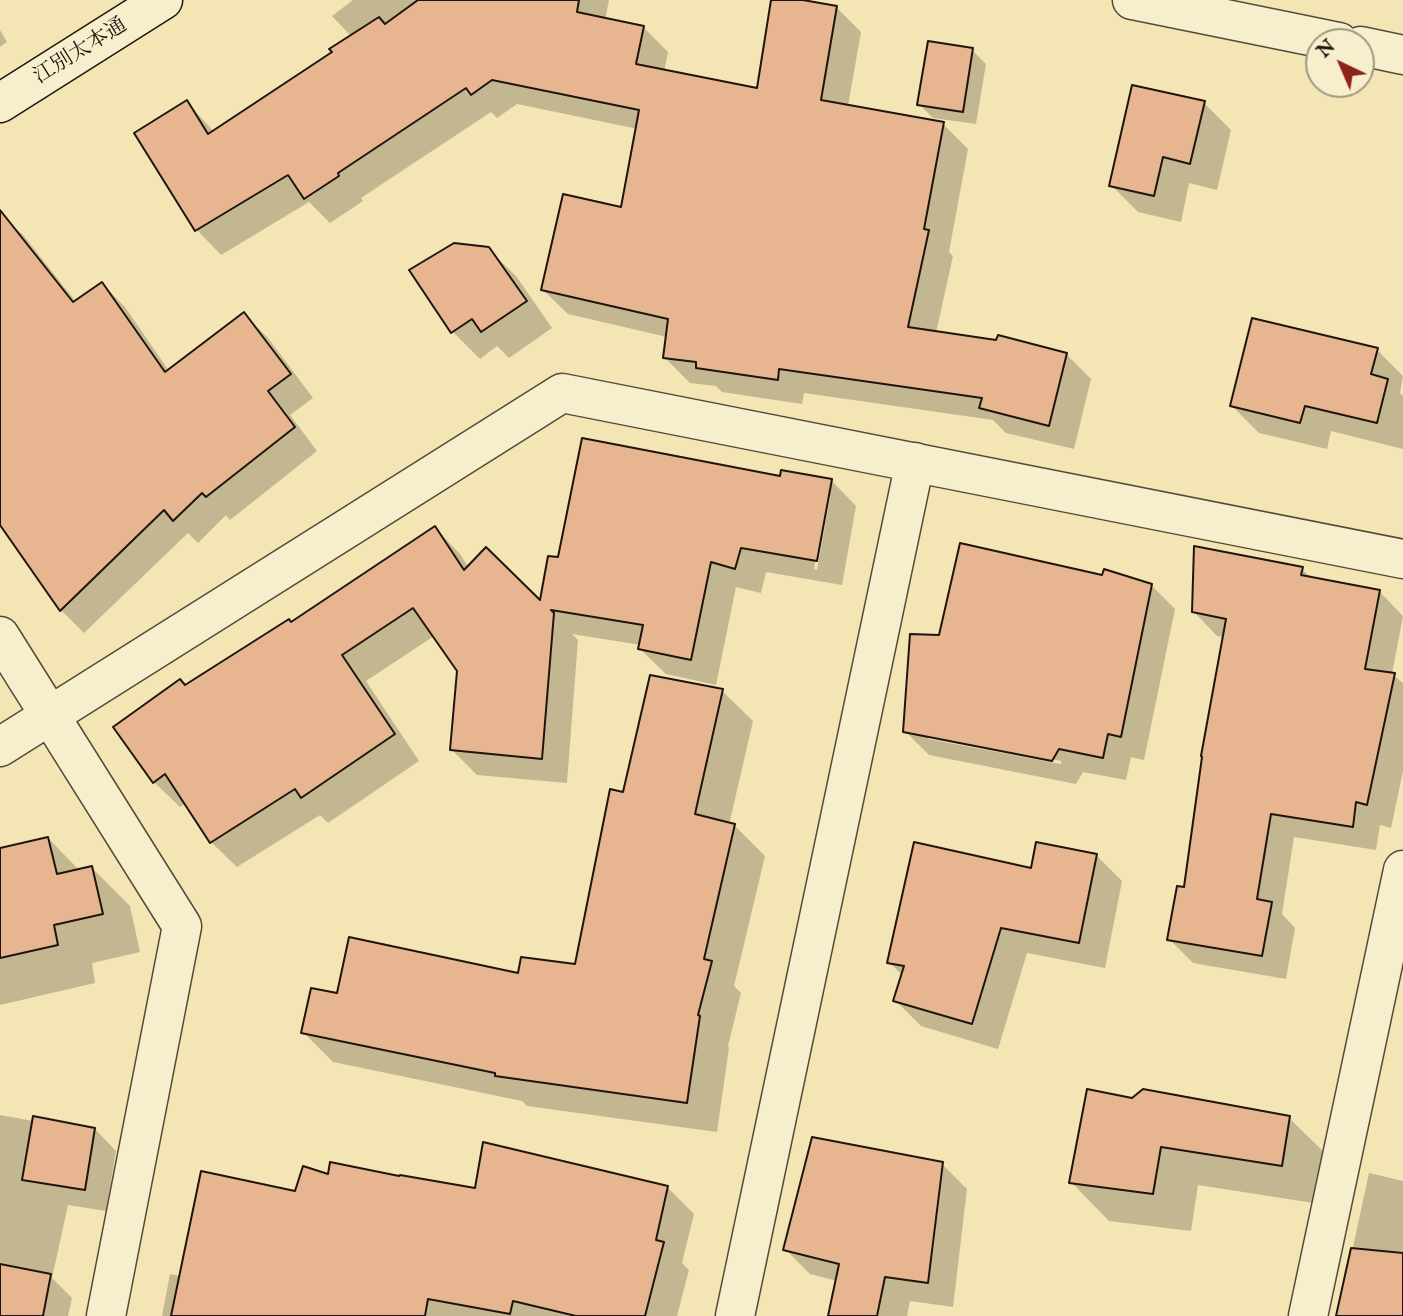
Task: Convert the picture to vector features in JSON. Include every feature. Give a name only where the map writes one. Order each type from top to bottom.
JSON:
[{"type":"street","name":"江別太本通","points":[[0,103],[163,0]]},
{"type":"street","points":[[1132,0],[1305,35]]},
{"type":"street","points":[[1375,50],[1403,55]]},
{"type":"street","points":[[0,747],[562,393],[1403,559]]},
{"type":"street","points":[[735,1316],[915,462]]},
{"type":"street","points":[[0,636],[182,926],[106,1316]]},
{"type":"street","points":[[1308,1316],[1403,870]]},
{"type":"building","points":[[418,0],[579,0],[577,12],[644,26],[636,64],[757,88],[771,0],[803,0],[837,6],[821,100],[944,122],[924,229],[929,230],[908,327],[996,340],[998,335],[1067,353],[1049,426],[979,408],[982,398],[779,369],[778,380],[696,368],[696,362],[663,358],[668,319],[541,290],[563,194],[621,207],[639,110],[492,80],[471,95],[466,88],[338,173],[339,176],[304,199],[288,175],[195,231],[134,133],[187,100],[208,134],[332,52],[329,49],[379,17],[385,24]]},
{"type":"building","points":[[928,41],[973,48],[963,112],[917,105]]},
{"type":"building","points":[[1132,85],[1205,101],[1190,164],[1163,157],[1154,196],[1109,186]]},
{"type":"building","points":[[0,210],[73,302],[102,282],[165,372],[244,312],[291,374],[268,391],[295,427],[206,497],[202,493],[173,521],[164,510],[60,611],[0,525]]},
{"type":"building","points":[[454,243],[489,247],[527,301],[481,332],[472,319],[451,333],[409,270]]},
{"type":"building","points":[[1252,318],[1378,348],[1371,374],[1388,379],[1377,423],[1305,406],[1300,423],[1230,406]]},
{"type":"building","points":[[582,438],[780,476],[781,470],[832,479],[817,561],[741,548],[735,569],[711,562],[691,660],[638,649],[643,625],[551,610],[554,613],[542,759],[450,750],[457,671],[413,608],[342,655],[395,734],[301,798],[295,789],[210,843],[165,774],[153,783],[113,727],[180,679],[185,685],[289,619],[291,622],[435,526],[464,570],[486,547],[540,600],[548,556],[558,557]]},
{"type":"building","points":[[960,543],[1102,575],[1104,569],[1152,584],[1121,737],[1108,734],[1103,758],[1059,749],[1052,761],[903,732],[910,634],[939,635]]},
{"type":"building","points":[[1194,546],[1303,567],[1301,575],[1380,590],[1365,669],[1395,673],[1367,805],[1356,802],[1353,827],[1271,814],[1257,899],[1272,902],[1262,956],[1167,940],[1177,886],[1184,887],[1201,756],[1226,619],[1192,612]]},
{"type":"building","points":[[650,675],[723,689],[695,814],[735,824],[704,959],[712,961],[698,1015],[700,1016],[687,1103],[495,1076],[495,1073],[301,1033],[311,988],[337,993],[349,937],[518,973],[521,957],[575,964],[610,789],[623,792]]},
{"type":"building","points":[[48,837],[57,874],[92,866],[103,914],[54,925],[58,945],[0,958],[0,848]]},
{"type":"building","points":[[914,842],[1031,868],[1036,842],[1097,854],[1079,943],[1001,928],[972,1024],[893,1001],[904,966],[887,963]]},
{"type":"building","points":[[1087,1089],[1132,1098],[1143,1089],[1290,1116],[1282,1166],[1161,1147],[1153,1194],[1069,1183]]},
{"type":"building","points":[[33,1116],[95,1128],[85,1190],[22,1180]]},
{"type":"building","points":[[812,1137],[943,1162],[928,1283],[885,1277],[877,1316],[828,1316],[839,1264],[783,1250]]},
{"type":"building","points":[[483,1142],[668,1186],[656,1240],[664,1242],[645,1316],[576,1316],[513,1301],[510,1314],[428,1299],[425,1316],[171,1316],[201,1171],[295,1191],[303,1166],[328,1174],[330,1162],[475,1188]]},
{"type":"building","points":[[1351,1248],[1403,1253],[1403,1316],[1336,1316]]},
{"type":"building","points":[[0,1264],[51,1274],[43,1316],[0,1316]]}]
